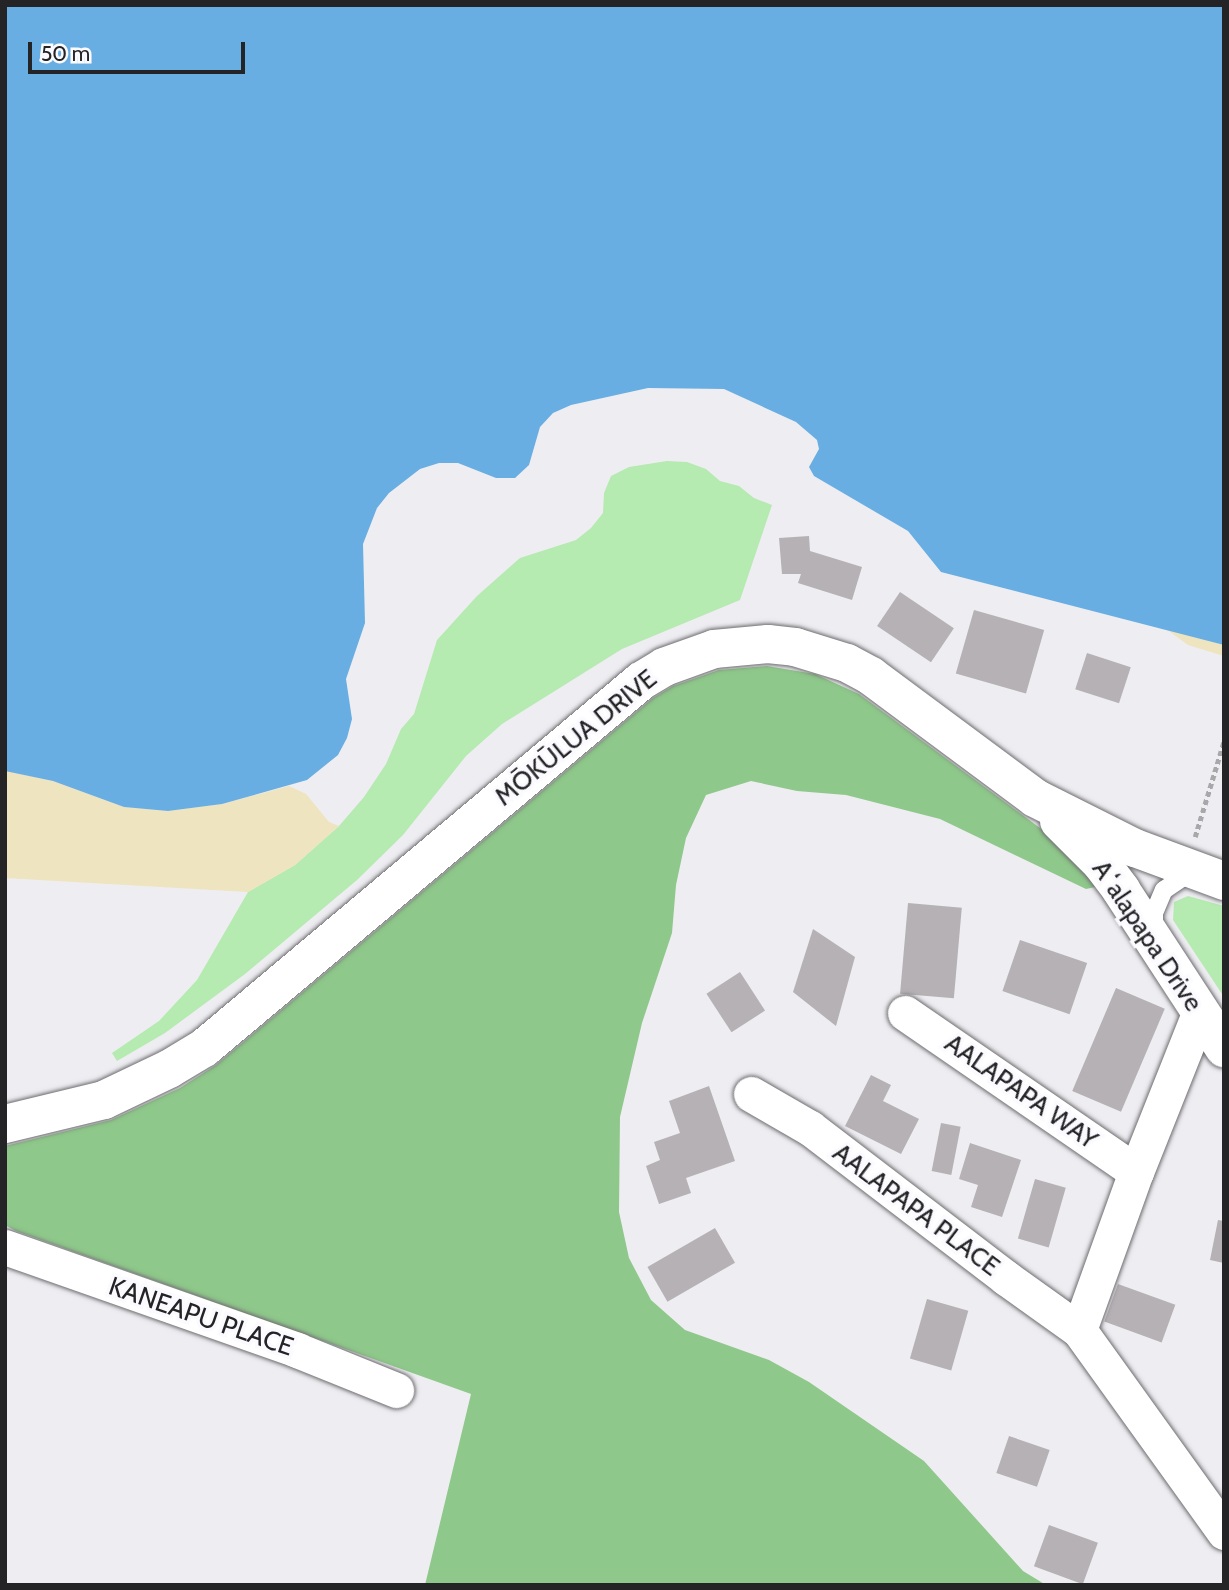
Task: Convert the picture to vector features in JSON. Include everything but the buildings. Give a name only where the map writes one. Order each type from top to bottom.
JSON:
[{"type":"street","name":"MŌKŪLUA DRIVE","points":[[5,1124],[104,1100],[169,1069],[204,1048],[620,697],[641,681],[688,657],[727,647],[768,644],[808,650],[847,663],[871,676],[1035,798],[1135,848],[1205,875]]},
{"type":"street","name":"Aʻalapapa Drive","points":[[1035,798],[1101,863],[1156,939],[1199,1014],[1224,1048]]},
{"type":"street","name":"AALAPAPA WAY","points":[[905,1013],[1136,1172]]},
{"type":"street","points":[[1079,1330],[1136,1172],[1199,1014]]},
{"type":"street","name":"AALAPAPA PLACE","points":[[751,1094],[810,1128],[995,1270],[1079,1330],[1224,1532]]},
{"type":"street","name":"KANEAPU PLACE","points":[[5,1247],[297,1350],[396,1390]]},
{"type":"lane","points":[[1156,939],[1154,913],[1164,890],[1183,877],[1205,875]]},
{"type":"path","points":[[1205,875],[1224,741]]},
{"type":"green space","points":[[667,461],[687,462],[706,469],[720,481],[739,486],[754,498],[772,505],[740,600],[622,649],[502,724],[466,756],[403,835],[357,880],[245,974],[165,1033],[117,1061],[112,1053],[159,1021],[197,980],[248,892],[295,865],[339,826],[364,797],[386,764],[401,729],[414,714],[437,640],[477,596],[520,558],[576,540],[591,528],[603,513],[604,493],[611,476],[629,467]]},
{"type":"green space","points":[[767,666],[815,674],[859,694],[1040,828],[1105,885],[1086,889],[940,819],[846,795],[797,791],[751,781],[706,795],[686,838],[676,885],[672,933],[642,1023],[620,1117],[619,1212],[629,1258],[651,1300],[685,1330],[769,1360],[809,1382],[924,1461],[1023,1571],[1046,1585],[425,1585],[471,1394],[16,1231],[5,1225],[5,1146],[111,1120],[180,1088],[216,1065],[653,698],[673,686],[719,670]]},
{"type":"green space","points":[[1188,896],[1224,906],[1224,997],[1173,920],[1174,902]]},
{"type":"sand","points":[[1166,629],[1224,645],[1224,656],[1188,645]]},
{"type":"sand","points":[[7,771],[53,781],[124,807],[168,811],[222,804],[289,786],[306,794],[329,822],[339,826],[295,865],[248,892],[5,878]]},
{"type":"water","points":[[5,5],[1224,5],[1224,645],[941,572],[908,531],[814,476],[809,467],[819,449],[817,440],[796,422],[724,389],[648,388],[571,405],[553,413],[540,427],[529,465],[515,478],[496,478],[458,463],[439,463],[420,469],[389,493],[377,508],[363,544],[365,623],[346,679],[352,719],[347,738],[338,755],[307,780],[222,804],[168,811],[124,807],[53,781],[5,771]]}]
